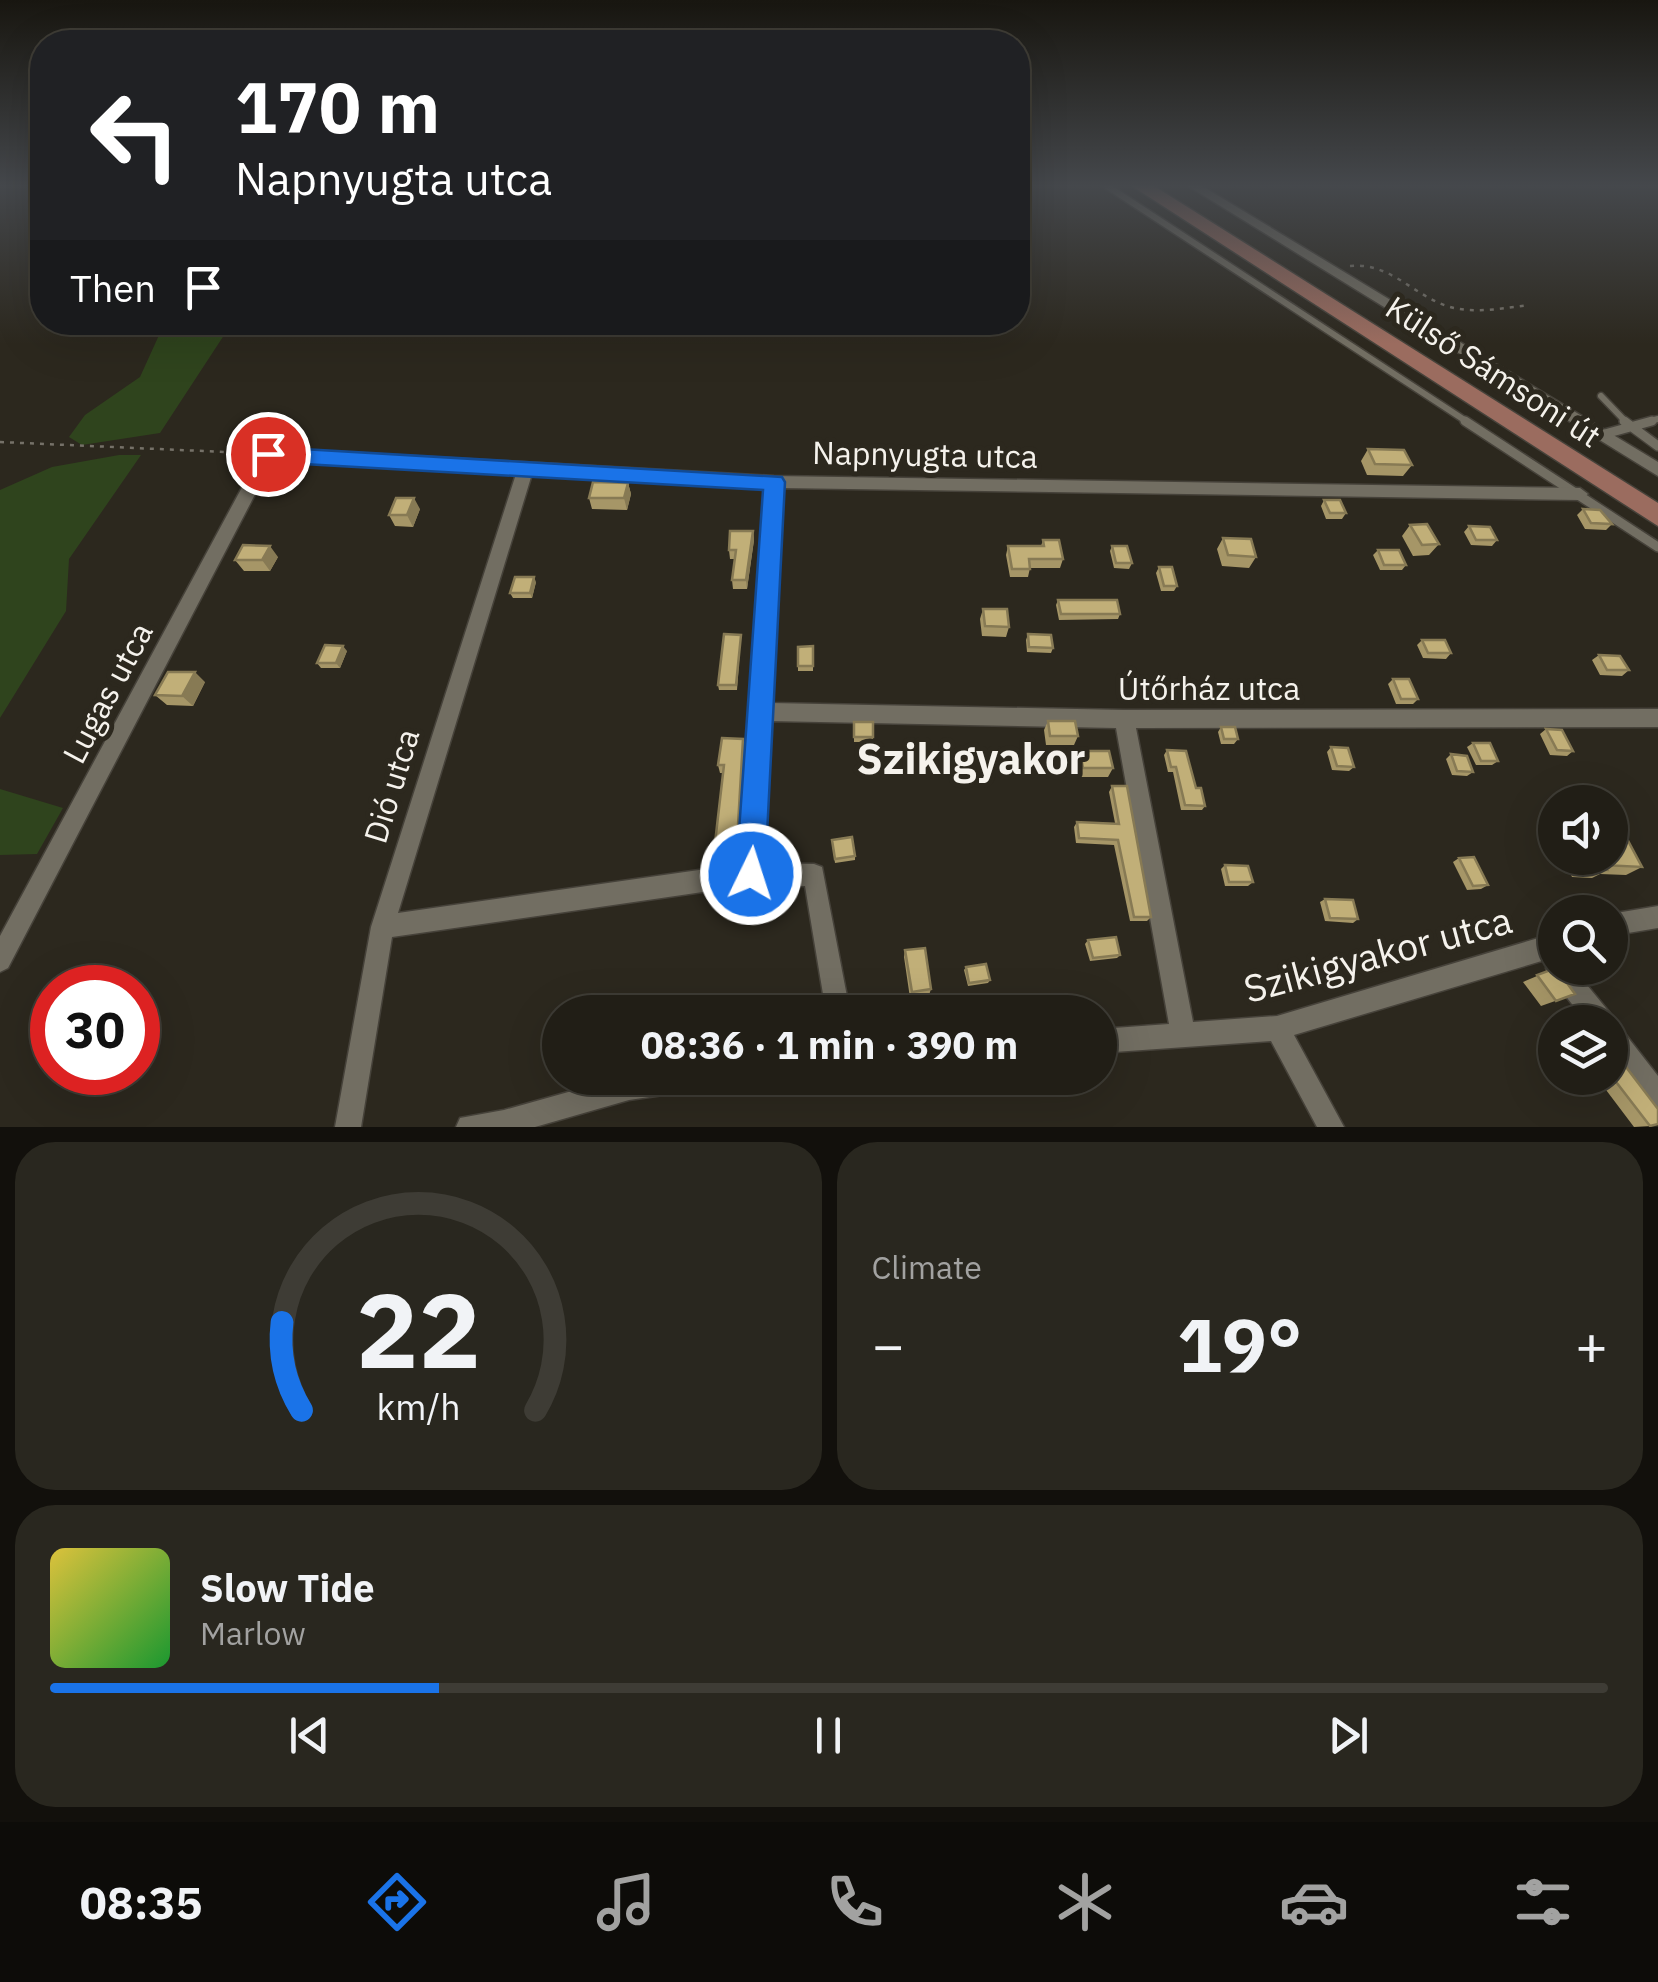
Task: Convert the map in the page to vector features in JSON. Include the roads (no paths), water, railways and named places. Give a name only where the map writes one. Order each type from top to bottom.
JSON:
[{"type":"main road","name":"Külső Sámsoni út","points":[[1223,239],[1658,516]]},
{"type":"main road","name":"Külső Sámsoni út","points":[[1243,239],[1658,500]]},
{"type":"street","points":[[1280,239],[1658,470]]},
{"type":"street","name":"Napnyugta utca","points":[[268,454],[774,482],[1580,494]]},
{"type":"street","name":"Lugas utca","points":[[0,960],[268,454]]},
{"type":"street","name":"Dió utca","points":[[348,1127],[382,927],[525,470]]},
{"type":"street","points":[[751,874],[774,482]]},
{"type":"street","name":"Útőrház utca","points":[[760,712],[1124,719],[1658,718]]},
{"type":"street","points":[[1124,719],[1184,1037]]},
{"type":"street","points":[[382,927],[751,874],[814,876],[835,995]]},
{"type":"street","points":[[1628,922],[1658,917]]},
{"type":"street","name":"Szikigyakor utca","points":[[1117,1040],[1278,1028],[1538,961]]},
{"type":"street","points":[[1278,1028],[1331,1127]]},
{"type":"street","points":[[1628,1057],[1658,1096]]},
{"type":"street","points":[[469,1127],[504,1123],[601,1095]]},
{"type":"lane","points":[[1188,239],[1658,547]]},
{"type":"lane","points":[[1601,396],[1628,425],[1658,446]]},
{"type":"lane","points":[[1601,435],[1658,420]]},
{"type":"district","name":"Szikigyakor","points":[[971,759]]}]
